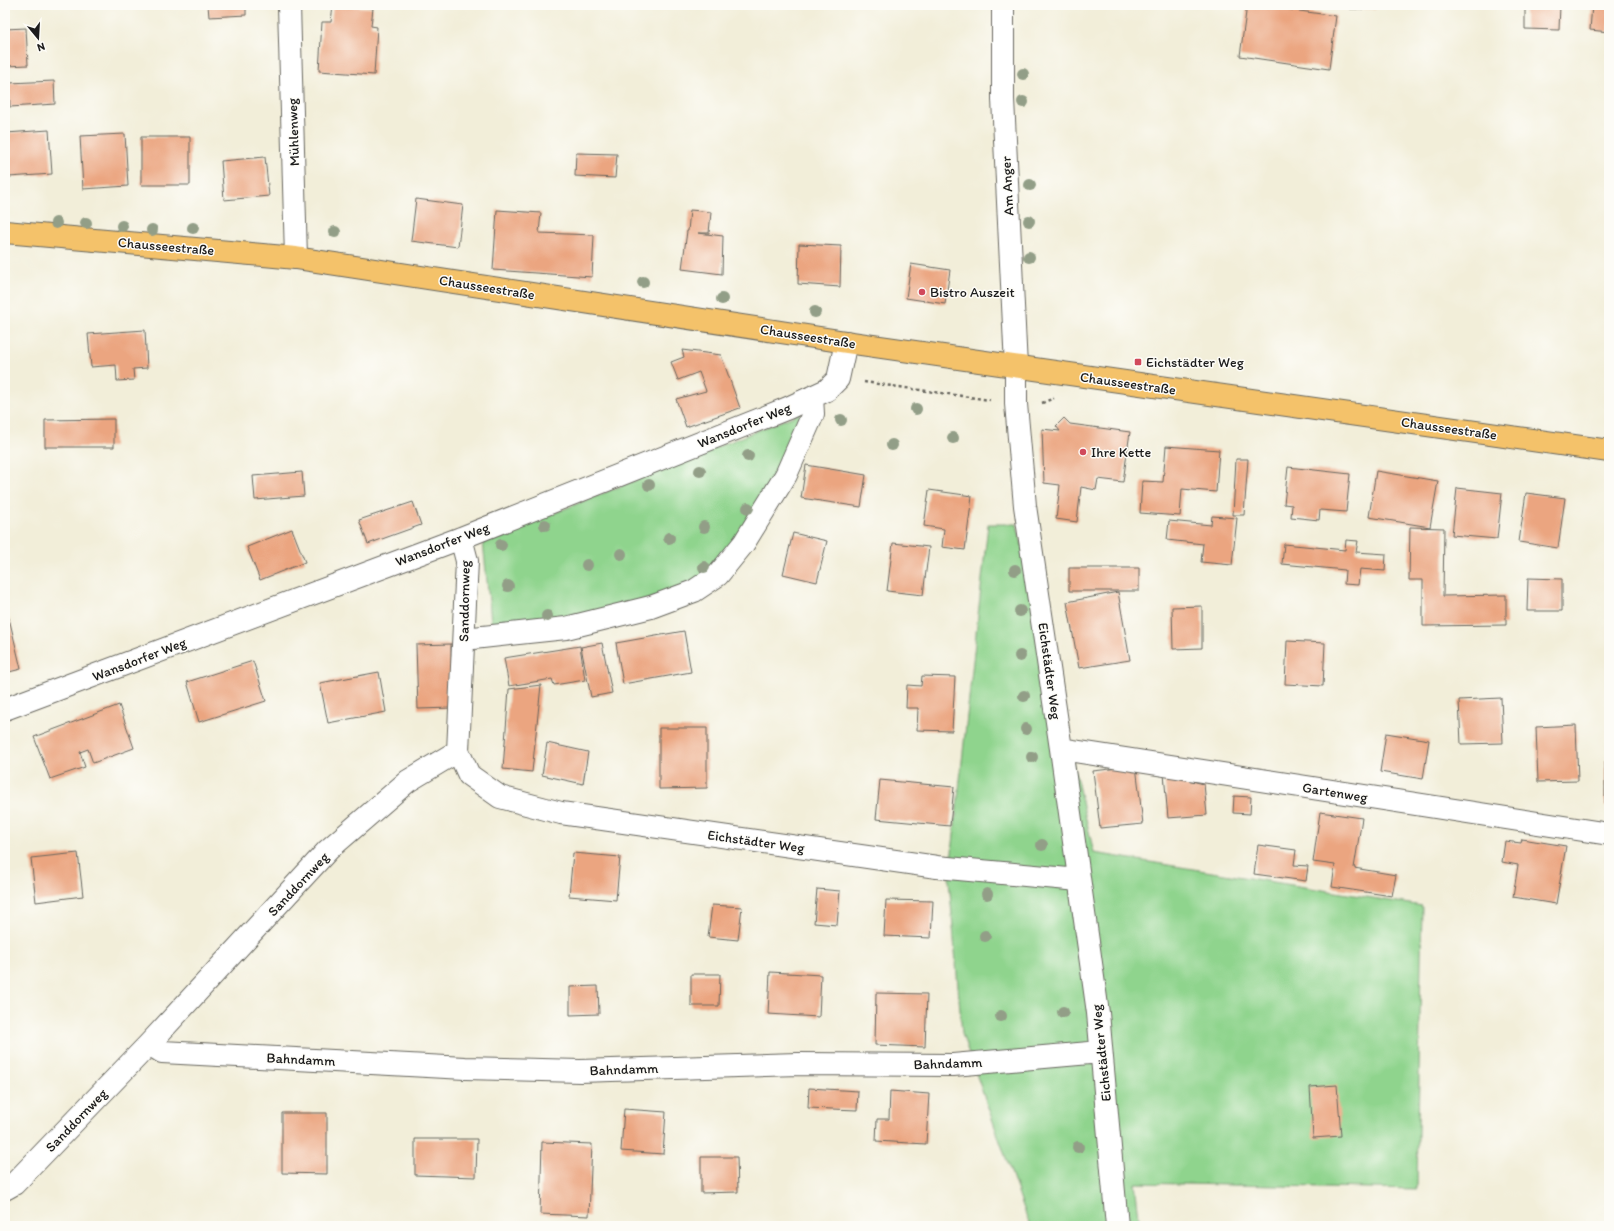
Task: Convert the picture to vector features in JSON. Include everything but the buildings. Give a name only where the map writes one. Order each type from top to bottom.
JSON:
[{"type":"main road","name":"Chausseestraße","points":[[5,232],[296,258],[1016,367],[1609,451]]},
{"type":"street","name":"Mühlenweg","points":[[289,5],[296,258]]},
{"type":"street","name":"Am Anger","points":[[1003,5],[1003,99],[1016,367]]},
{"type":"street","points":[[838,379],[846,342]]},
{"type":"street","name":"Eichstädter Weg","points":[[1016,367],[1016,404],[1025,506],[1098,1013],[1117,1226]]},
{"type":"street","name":"Wansdorfer Weg","points":[[5,709],[461,538],[788,408],[827,390],[838,379]]},
{"type":"street","points":[[464,639],[566,628],[651,607],[694,591],[718,575],[744,543],[786,475],[812,414],[812,396]]},
{"type":"street","name":"Sanddornweg","points":[[5,1189],[14,1184],[149,1044],[328,850],[408,781],[458,751],[467,561],[461,538]]},
{"type":"street","name":"Gartenweg","points":[[1061,749],[1609,834]]},
{"type":"street","name":"Eichstädter Weg","points":[[458,751],[469,776],[500,797],[561,813],[937,867],[1079,880]]},
{"type":"street","name":"Bahndamm","points":[[149,1044],[162,1052],[465,1068],[580,1071],[798,1064],[953,1065],[1101,1052]]},
{"type":"path","points":[[838,379],[996,401]]},
{"type":"path","points":[[1042,404],[1060,396]]},
{"type":"green space","points":[[801,413],[782,465],[718,569],[664,595],[568,621],[492,631],[483,542]]},
{"type":"green space","points":[[988,524],[1017,524],[1094,853],[1422,906],[1417,1189],[1135,1183],[1140,1226],[1030,1226],[962,1034],[949,880]]},
{"type":"place","name":"Bistro Auszeit","points":[[922,292]]},
{"type":"place","name":"Eichstädter Weg","points":[[1138,362]]},
{"type":"place","name":"Ihre Kette","points":[[1083,452]]}]
